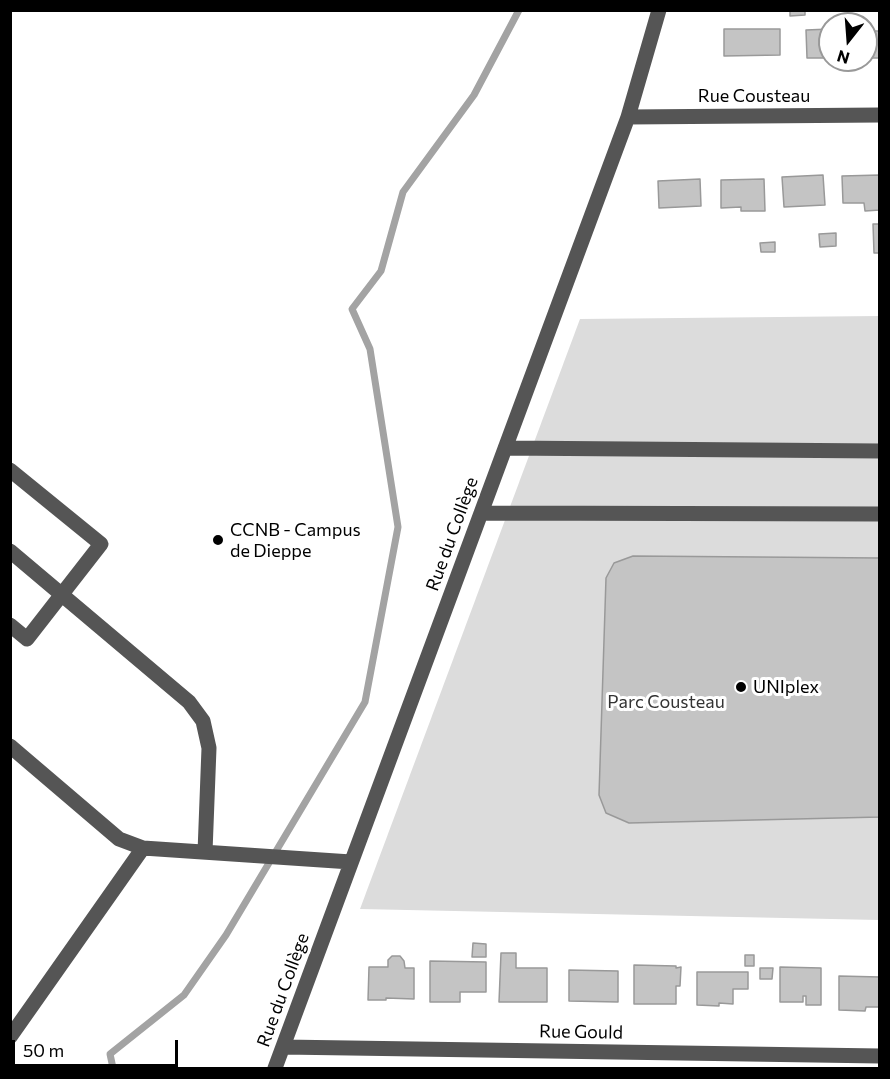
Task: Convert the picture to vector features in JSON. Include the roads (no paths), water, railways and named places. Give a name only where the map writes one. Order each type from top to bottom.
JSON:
[{"type":"street","name":"Rue du Collège","points":[[274,1068],[628,117],[658,10]]},
{"type":"street","name":"Rue Cousteau","points":[[628,117],[879,115]]},
{"type":"street","points":[[505,448],[879,451]]},
{"type":"street","points":[[10,470],[101,544],[27,639],[10,625]]},
{"type":"street","points":[[481,513],[879,514]]},
{"type":"street","points":[[10,551],[189,702],[203,722],[209,748],[205,852]]},
{"type":"street","points":[[10,746],[119,839],[143,848],[351,862]]},
{"type":"street","points":[[10,1037],[143,848]]},
{"type":"street","name":"Rue Gould","points":[[283,1047],[879,1056]]},
{"type":"waterway","points":[[113,1068],[110,1054],[184,995],[226,935],[365,702],[398,527],[370,349],[352,309],[381,271],[403,192],[474,95],[519,10]]},
{"type":"place","name":"CCNB - Campus de Dieppe","points":[[218,540]]},
{"type":"place","name":"UNIplex","points":[[741,687]]},
{"type":"park label","name":"Parc Cousteau","points":[[666,702]]}]
